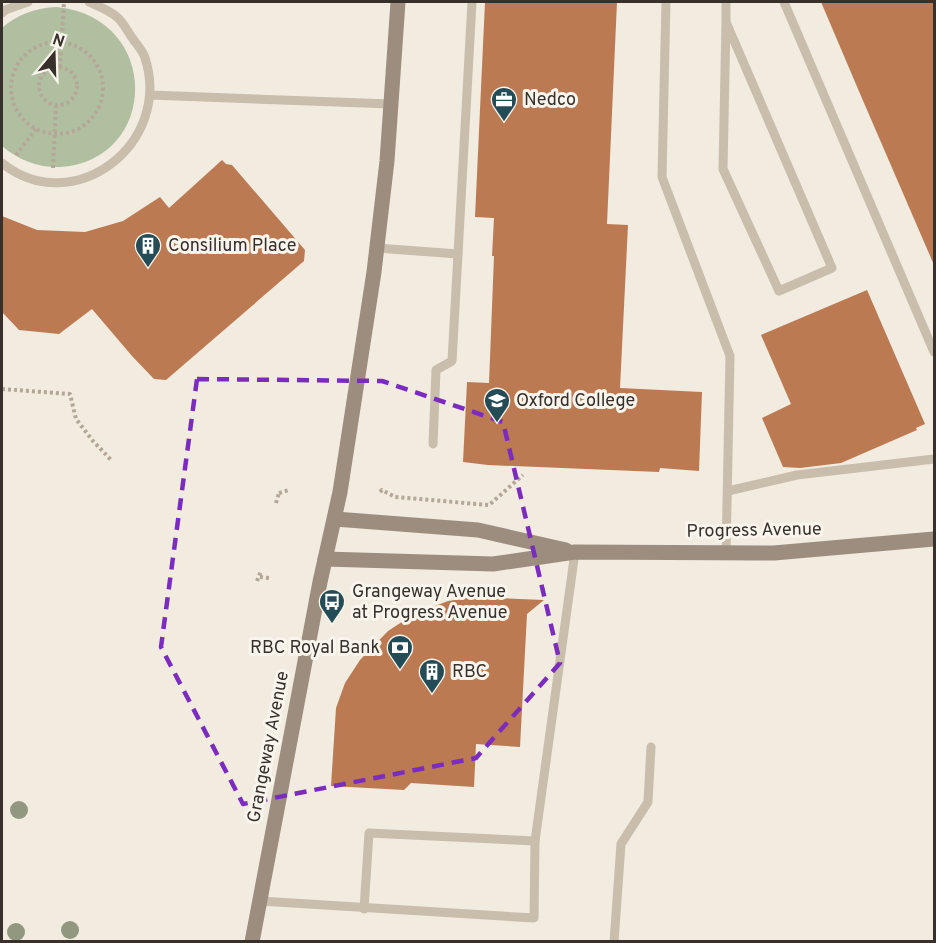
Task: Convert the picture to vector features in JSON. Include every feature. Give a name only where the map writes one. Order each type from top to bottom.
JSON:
[{"type":"street","points":[[325,560],[335,519],[377,248],[387,161],[398,2]]},
{"type":"street","name":"Progress Avenue","points":[[335,519],[478,530],[575,552]]},
{"type":"street","name":"Progress Avenue","points":[[325,560],[493,564],[575,552],[774,553],[934,539]]},
{"type":"street","name":"Grangeway Avenue","points":[[252,942],[325,560]]},
{"type":"lane","points":[[2,13],[28,2]]},
{"type":"lane","points":[[4,165],[12,172],[43,182],[66,182],[97,174],[133,144],[147,114],[151,88],[145,56],[118,17],[89,2]]},
{"type":"lane","points":[[433,444],[436,370],[452,361],[472,2]]},
{"type":"lane","points":[[666,2],[662,177],[730,356],[726,553]]},
{"type":"lane","points":[[726,2],[723,169],[779,291],[832,268],[726,22]]},
{"type":"lane","points":[[784,2],[934,352]]},
{"type":"lane","points":[[150,95],[391,104]]},
{"type":"lane","points":[[377,248],[458,254]]},
{"type":"lane","points":[[728,492],[796,475],[934,459]]},
{"type":"lane","points":[[260,901],[534,918],[535,841],[575,552]]},
{"type":"lane","points":[[614,942],[621,844],[648,802],[651,747]]},
{"type":"lane","points":[[364,909],[369,833],[535,841]]},
{"type":"path","points":[[60,67],[64,2]]},
{"type":"path","points":[[62,40],[84,49],[100,68],[104,91],[96,114],[78,130],[54,135],[36,129],[19,116],[11,96],[12,74],[22,56],[40,44],[62,40]]},
{"type":"path","points":[[60,67],[71,72],[77,82],[76,94],[68,103],[56,106],[45,101],[39,90],[40,79],[48,70],[60,67]]},
{"type":"path","points":[[52,182],[56,106]]},
{"type":"path","points":[[4,165],[36,129]]},
{"type":"path","points":[[2,389],[70,394],[76,419],[112,461]]},
{"type":"path","points":[[380,492],[382,490],[394,497],[489,506],[523,476]]},
{"type":"path","points":[[276,503],[278,492],[289,490]]},
{"type":"path","points":[[261,571],[258,579],[269,578]]},
{"type":"highlighted area","points":[[197,379],[382,381],[503,422],[560,663],[476,758],[243,804],[161,647]]},
{"type":"green space","points":[[57,7],[91,17],[116,36],[130,61],[135,88],[130,116],[116,141],[93,159],[61,167],[29,162],[2,146],[2,28],[27,13]]},
{"type":"building","points":[[485,2],[617,2],[607,224],[628,225],[620,388],[702,392],[699,471],[660,468],[659,472],[463,462],[467,382],[489,383],[494,218],[475,217]]},
{"type":"building","points":[[821,2],[934,2],[934,265],[861,96]]},
{"type":"building","name":"Consilium Place","points":[[222,160],[232,165],[305,250],[304,261],[166,380],[154,379],[92,309],[59,334],[19,330],[2,312],[2,216],[37,230],[85,232],[123,221],[160,197],[169,208]]},
{"type":"building","points":[[867,290],[925,424],[916,428],[917,430],[841,463],[800,468],[783,467],[762,418],[791,404],[761,335]]},
{"type":"building","name":"RBC","points":[[474,597],[544,600],[527,614],[520,747],[476,744],[474,787],[411,783],[404,790],[331,786],[336,708],[345,683],[360,660],[388,631],[414,614],[448,601]]},
{"type":"place","name":"Nedco","points":[[504,123]]},
{"type":"place","name":"Consilium Place","points":[[148,269]]},
{"type":"place","name":"Oxford College","points":[[497,424]]},
{"type":"place","name":"Grangeway Avenue at Progress Avenue","points":[[332,625]]},
{"type":"place","name":"RBC Royal Bank","points":[[400,671]]},
{"type":"place","name":"RBC","points":[[432,695]]}]
